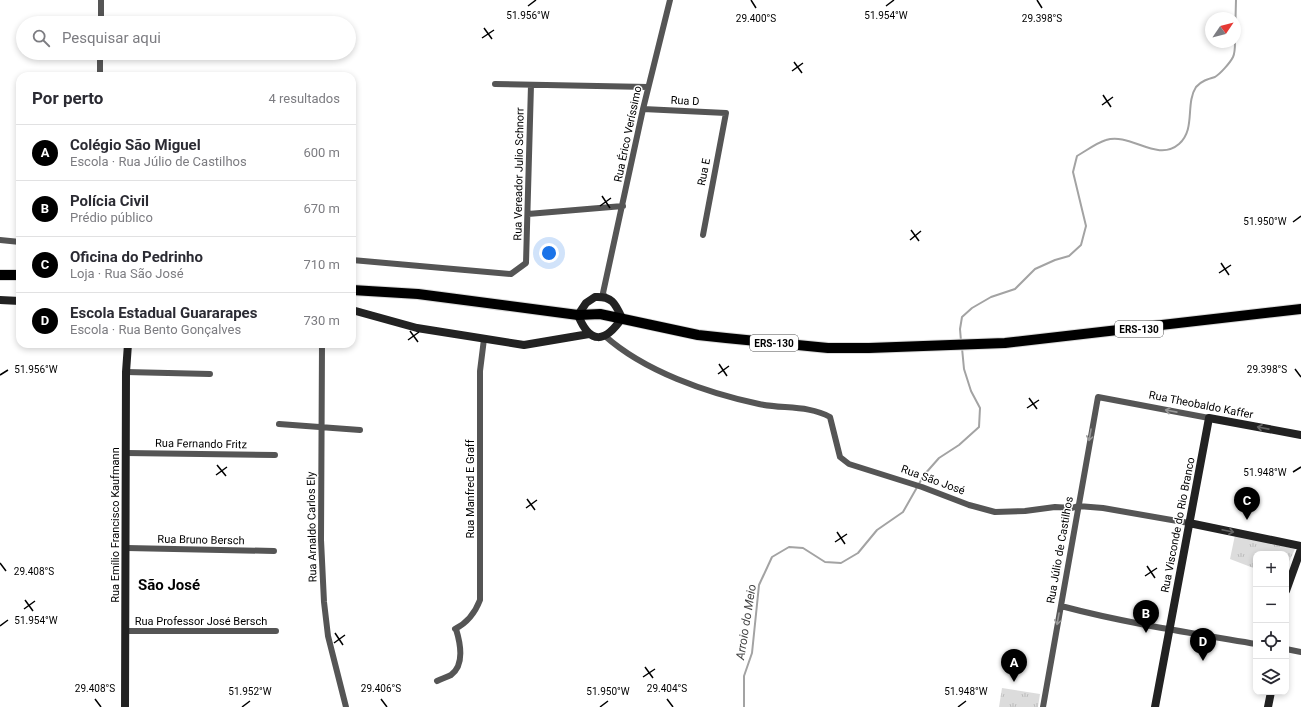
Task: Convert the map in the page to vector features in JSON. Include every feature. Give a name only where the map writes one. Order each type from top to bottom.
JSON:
[{"type":"main road","points":[[0,275],[16,275]]},
{"type":"main road","name":"ERS-130","points":[[356,290],[418,294],[578,315],[600,314],[698,335],[828,348],[927,347],[988,344],[1118,331],[1301,309]]},
{"type":"street","points":[[101,0],[101,16]]},
{"type":"street","name":"Rua Érico Veríssimo","points":[[605,297],[603,293],[643,109],[670,0]]},
{"type":"street","points":[[100,60],[100,72]]},
{"type":"street","points":[[496,84],[648,87]]},
{"type":"street","name":"Rua Vereador Julio Schnorr","points":[[356,260],[511,274],[526,263],[531,85]]},
{"type":"street","name":"Rua D","points":[[643,109],[726,113]]},
{"type":"street","name":"Rua E","points":[[703,235],[726,113]]},
{"type":"street","points":[[528,214],[623,206]]},
{"type":"street","points":[[0,240],[16,242]]},
{"type":"street","points":[[595,297],[605,297],[616,304],[622,318],[611,333],[605,336],[597,337],[589,334],[584,329],[578,315],[586,303],[595,297]]},
{"type":"street","points":[[0,300],[16,301]]},
{"type":"street","points":[[356,311],[417,328],[524,345],[589,334]]},
{"type":"street","name":"Rua São José","points":[[605,336],[620,349],[638,360],[667,375],[703,388],[760,404],[820,411],[830,418],[840,457],[849,464],[922,487],[969,505],[995,512],[1025,512],[1055,507],[1072,508],[1078,506],[1103,508],[1189,523],[1301,546]]},
{"type":"street","name":"Rua Manfred E Graff","points":[[437,682],[452,674],[457,668],[460,649],[456,629],[468,620],[477,608],[480,600],[480,370],[484,339]]},
{"type":"street","name":"Rua Emílio Francisco Kaufmann","points":[[125,707],[127,548],[126,372],[128,348]]},
{"type":"street","name":"Rua Arnaldo Carlos Ely","points":[[322,348],[321,540],[324,602],[328,636],[346,707]]},
{"type":"street","points":[[126,372],[210,374]]},
{"type":"street","name":"Rua Theobaldo Kaffer","points":[[1098,397],[1301,435]]},
{"type":"street","name":"Rua Júlio de Castilhos","points":[[1043,707],[1098,397]]},
{"type":"street","name":"Rua Visconde do Rio Branco","points":[[1155,707],[1209,418]]},
{"type":"street","points":[[279,424],[360,430]]},
{"type":"street","name":"Rua Fernando Fritz","points":[[126,453],[275,455]]},
{"type":"street","name":"Rua Bruno Bersch","points":[[127,548],[274,551]]},
{"type":"street","points":[[1287,587],[1301,549]]},
{"type":"street","points":[[1061,606],[1088,613],[1253,643]]},
{"type":"street","name":"Rua Professor José Bersch","points":[[126,631],[276,631]]},
{"type":"street","points":[[1289,650],[1301,652]]},
{"type":"street","points":[[1268,707],[1270,695]]},
{"type":"green space","points":[[1235,535],[1295,549],[1289,562],[1289,551],[1253,551],[1253,568],[1230,559]]},
{"type":"green space","points":[[1002,688],[1040,694],[1038,707],[999,707]]},
{"type":"waterway","name":"Arroio do Meio","points":[[1236,0],[1236,12]]},
{"type":"waterway","name":"Arroio do Meio","points":[[961,341],[960,329],[962,317],[972,308],[991,297],[1015,289],[1035,269],[1055,260],[1069,256],[1081,245],[1086,226],[1073,172],[1077,156],[1106,140],[1124,140],[1153,149],[1162,150],[1171,149],[1179,144],[1187,131],[1191,101],[1196,87],[1207,79],[1215,77],[1220,73],[1232,59],[1235,48]]},
{"type":"waterway","name":"Arroio do Meio","points":[[744,707],[744,676],[752,653],[759,585],[772,557],[789,547],[803,548],[825,562],[841,563],[858,553],[877,530],[903,512],[924,475],[939,458],[959,445],[979,427],[980,408],[971,391],[964,369],[962,348]]},
{"type":"place","name":"Oficina do Pedrinho","points":[[1247,520]]},
{"type":"place","name":"Polícia Civil","points":[[1146,633]]},
{"type":"place","name":"Escola Estadual Guararapes","points":[[1203,661]]},
{"type":"place","name":"Colégio São Miguel","points":[[1014,682]]},
{"type":"district","name":"São José","points":[[169,585]]}]
